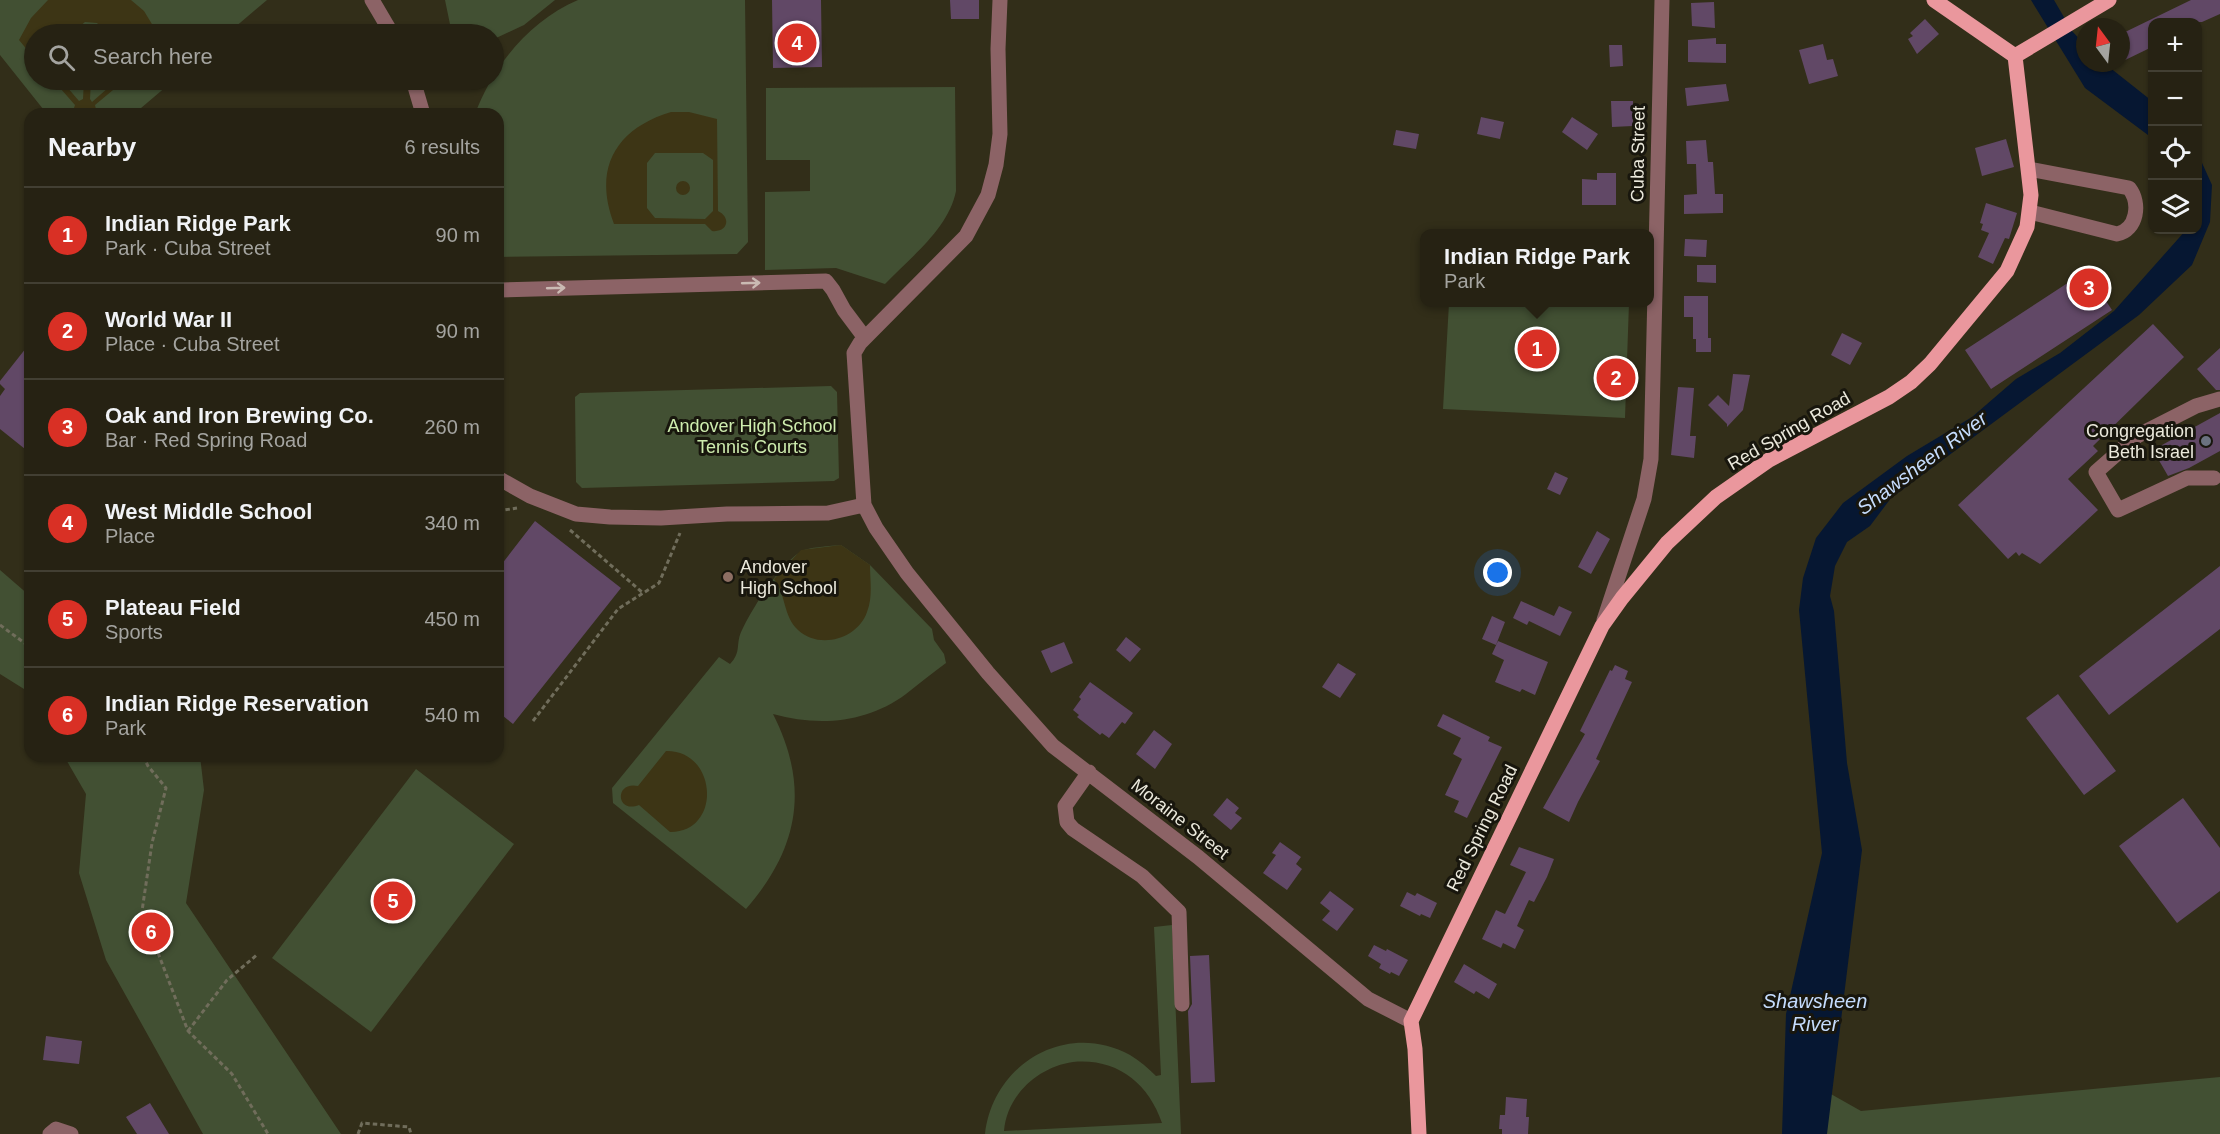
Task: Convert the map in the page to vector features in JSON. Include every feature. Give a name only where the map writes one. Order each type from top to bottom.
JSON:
[{"type":"main road","points":[[1934,0],[2015,56],[2109,0]]},
{"type":"main road","name":"Red Spring Road","points":[[1411,1021],[1602,626],[1622,598],[1667,543],[1716,497],[1769,460],[1888,397],[1921,373],[2007,271],[2027,227],[2031,195],[2015,56]]},
{"type":"main road","points":[[1411,1021],[1415,1050],[1419,1134]]},
{"type":"street","points":[[372,0],[386,24]]},
{"type":"street","points":[[504,483],[530,496],[576,514],[610,517],[661,518],[727,514],[828,513],[864,505],[853,359],[856,348],[865,338],[966,236],[988,195],[996,165],[1000,134],[998,49],[1000,0]]},
{"type":"street","name":"Cuba Street","points":[[1654,306],[1662,0]]},
{"type":"street","points":[[416,90],[421,108]]},
{"type":"street","points":[[2029,169],[2129,188],[2136,203],[2133,226],[2126,232],[2117,234],[2030,212]]},
{"type":"street","points":[[504,290],[826,281],[865,338]]},
{"type":"street","name":"Cuba Street","points":[[1602,626],[1644,499],[1650,459],[1654,307]]},
{"type":"street","points":[[2214,478],[2187,478],[2118,510],[2096,472],[2137,436],[2196,406],[2220,399]]},
{"type":"street","name":"Moraine Street","points":[[864,505],[876,528],[907,573],[1053,746],[1198,857],[1368,999],[1411,1021]]},
{"type":"street","points":[[1089,772],[1065,806],[1067,822],[1073,829],[1142,876],[1179,912],[1182,1004]]},
{"type":"street","points":[[50,1134],[56,1129],[71,1134]]},
{"type":"path","points":[[504,510],[517,508]]},
{"type":"path","points":[[564,525],[644,593]]},
{"type":"path","points":[[533,721],[618,609],[659,583],[681,531],[671,531]]},
{"type":"path","points":[[0,625],[24,643]]},
{"type":"path","points":[[146,762],[166,788],[152,843],[142,911],[188,1031],[232,1074],[268,1134]]},
{"type":"path","points":[[188,1031],[227,980],[258,954]]},
{"type":"path","points":[[358,1134],[362,1123],[409,1127],[411,1134]]},
{"type":"green space","points":[[0,0],[267,0],[239,24],[24,24],[24,85],[0,55]]},
{"type":"green space","points":[[445,0],[555,0],[524,25],[504,34],[504,24],[450,24]]},
{"type":"green space","points":[[578,0],[745,0],[748,242],[737,254],[504,257],[504,108],[478,108],[486,90],[504,90],[504,61],[515,47],[544,20]]},
{"type":"green space","points":[[955,87],[956,191],[952,205],[928,241],[885,284],[836,268],[765,270],[765,192],[810,191],[810,160],[766,160],[766,88]]},
{"type":"green space","points":[[28,90],[162,90],[141,108],[42,108]]},
{"type":"green space","points":[[1449,307],[1629,307],[1625,418],[1443,409]]},
{"type":"green space","name":"Andover High School Tennis Courts","points":[[831,386],[837,392],[839,478],[834,481],[582,488],[576,482],[575,397],[580,393]]},
{"type":"green space","points":[[841,545],[870,565],[932,629],[934,640],[944,654],[946,663],[891,704],[859,716],[825,721],[773,714],[785,741],[792,767],[795,792],[793,816],[788,840],[778,863],[746,909],[613,803],[612,788],[719,657],[730,664],[734,660],[740,635],[747,621],[767,588],[792,558],[803,550]]},
{"type":"green space","points":[[0,570],[24,591],[24,689],[0,674]]},
{"type":"green space","points":[[67,762],[201,762],[204,790],[186,903],[341,1134],[203,1134],[106,960],[79,873],[86,794]]},
{"type":"green space","points":[[416,769],[514,844],[371,1032],[272,958]]},
{"type":"green space","points":[[1172,925],[1181,1134],[985,1134],[991,1109],[1002,1087],[1018,1069],[1036,1055],[1058,1046],[1081,1043],[1106,1045],[1130,1055],[1156,1076],[1161,1075],[1154,927]],"holes":[[[1089,1062],[1116,1069],[1139,1085],[1156,1108],[1162,1123],[1004,1131],[1011,1106],[1026,1085],[1060,1065]]]},
{"type":"green space","points":[[2220,1077],[2220,1134],[1819,1134],[1822,1089],[1861,1111]]},
{"type":"sand","points":[[48,0],[131,0],[144,11],[152,24],[85,22],[82,24],[28,24]]},
{"type":"sand","points":[[24,31],[24,46],[19,40]]},
{"type":"sand","points":[[62,90],[70,90],[79,101],[83,99],[83,90],[90,90],[92,102],[106,90],[113,90],[95,105],[96,108],[74,108],[75,105]]},
{"type":"sand","points":[[671,112],[689,112],[717,119],[718,211],[726,221],[721,230],[712,231],[705,224],[614,224],[606,186],[608,169],[623,140],[652,119]],"holes":[[[655,153],[703,153],[713,160],[713,211],[705,219],[655,218],[647,208],[647,163]]]},
{"type":"sand","points":[[680,181],[686,181],[690,188],[686,195],[680,195],[676,191],[676,185]]},
{"type":"sand","points":[[841,545],[870,565],[869,606],[862,621],[847,635],[837,639],[816,639],[807,636],[793,624],[774,579],[801,550]]},
{"type":"sand","points":[[666,751],[683,754],[696,763],[704,776],[707,792],[705,807],[699,820],[687,829],[670,832],[639,805],[631,807],[626,805],[622,802],[621,797],[625,788],[638,786]]},
{"type":"water","points":[[2031,0],[2054,0],[2076,35],[2076,72],[2115,72],[2148,98],[2148,135],[2085,88]]},
{"type":"water","name":"Shawsheen River","points":[[2202,163],[2212,185],[2210,222],[2192,265],[2139,315],[1891,498],[1870,526],[1847,542],[1835,566],[1830,596],[1834,611],[1847,763],[1862,850],[1827,1134],[1782,1134],[1786,1014],[1822,853],[1799,610],[1803,578],[1816,538],[1843,503],[1907,456],[1972,417],[2016,379],[2060,353],[2114,311],[2182,234],[2202,234]]},
{"type":"building","points":[[772,0],[821,0],[822,67],[773,68]]},
{"type":"building","points":[[950,0],[979,0],[979,19],[951,19]]},
{"type":"building","points":[[2191,0],[2220,0],[2220,14],[2202,22],[2202,18],[2154,18]]},
{"type":"building","points":[[1714,2],[1715,28],[1692,26],[1691,3]]},
{"type":"building","points":[[1925,19],[1939,34],[1917,54],[1908,39],[1913,36],[1910,33]]},
{"type":"building","points":[[2148,21],[2148,49],[2130,58],[2130,30]]},
{"type":"building","points":[[1716,38],[1716,44],[1726,44],[1726,63],[1688,62],[1688,40]]},
{"type":"building","points":[[1823,44],[1827,60],[1833,59],[1838,76],[1809,84],[1799,50]]},
{"type":"building","points":[[1609,45],[1622,45],[1623,66],[1610,67]]},
{"type":"building","points":[[1726,84],[1729,101],[1687,106],[1685,88]]},
{"type":"building","points":[[1611,101],[1633,101],[1633,126],[1612,127]]},
{"type":"building","points":[[1481,117],[1504,122],[1500,139],[1477,134]]},
{"type":"building","points":[[1572,117],[1598,134],[1587,150],[1562,132]]},
{"type":"building","points":[[1396,130],[1419,134],[1416,149],[1393,145]]},
{"type":"building","points":[[2006,139],[2014,167],[1982,176],[1975,148]]},
{"type":"building","points":[[1706,140],[1708,162],[1713,162],[1715,194],[1723,194],[1723,213],[1684,214],[1684,195],[1697,194],[1696,164],[1687,164],[1686,141]]},
{"type":"building","points":[[1597,173],[1616,173],[1616,205],[1582,205],[1582,179],[1597,180]]},
{"type":"building","points":[[1986,203],[2017,213],[2009,239],[2005,238],[1993,264],[1978,257],[1989,233],[1981,230],[1983,224],[1980,223]]},
{"type":"building","points":[[1685,239],[1707,240],[1706,257],[1684,256]]},
{"type":"building","points":[[1697,265],[1716,265],[1716,283],[1697,282]]},
{"type":"building","points":[[2086,271],[2112,310],[1991,389],[1965,350]]},
{"type":"building","points":[[1684,296],[1708,296],[1708,338],[1711,338],[1711,352],[1696,352],[1696,339],[1693,339],[1693,317],[1684,317]]},
{"type":"building","points":[[2153,324],[2184,357],[2093,446],[2098,451],[2068,479],[2098,510],[2040,564],[2022,553],[2019,556],[2016,552],[2008,559],[1958,505]]},
{"type":"building","points":[[1842,333],[1862,343],[1850,365],[1831,355]]},
{"type":"building","points":[[2220,348],[2220,390],[2216,390],[2197,369]]},
{"type":"building","points":[[24,351],[24,448],[0,429],[0,396],[5,389],[0,381]]},
{"type":"building","points":[[1733,374],[1750,375],[1743,410],[1727,427],[1727,424],[1708,405],[1718,395],[1729,406]]},
{"type":"building","points":[[1678,387],[1694,388],[1690,436],[1696,436],[1694,458],[1671,455]]},
{"type":"building","points":[[2220,413],[2220,451],[2189,468],[2168,476],[2153,450]]},
{"type":"building","points":[[1555,472],[1568,478],[1560,495],[1547,489]]},
{"type":"building","points":[[535,521],[621,588],[513,724],[504,717],[504,561]]},
{"type":"building","points":[[1597,531],[1610,539],[1591,574],[1578,567]]},
{"type":"building","points":[[2220,566],[2220,629],[2109,715],[2079,676]]},
{"type":"building","points":[[1521,601],[1554,616],[1559,606],[1572,612],[1560,636],[1529,621],[1527,625],[1513,618]]},
{"type":"building","points":[[1492,616],[1505,622],[1496,645],[1482,639]]},
{"type":"building","points":[[1126,637],[1141,649],[1130,662],[1116,650]]},
{"type":"building","points":[[1498,641],[1548,662],[1535,695],[1495,682],[1504,660],[1492,654]]},
{"type":"building","points":[[1064,642],[1073,663],[1051,673],[1041,651]]},
{"type":"building","points":[[1338,663],[1356,674],[1340,698],[1322,687]]},
{"type":"building","points":[[1615,665],[1628,671],[1625,679],[1632,682],[1596,759],[1600,761],[1569,822],[1543,808],[1585,734],[1580,731],[1610,670],[1612,671]]},
{"type":"building","points":[[1090,682],[1133,713],[1125,724],[1122,722],[1109,738],[1102,733],[1100,735],[1077,717],[1079,715],[1073,710]]},
{"type":"building","points":[[2058,694],[2116,771],[2084,795],[2026,718]]},
{"type":"building","points":[[1443,714],[1490,737],[1488,741],[1502,747],[1467,818],[1454,812],[1459,801],[1445,795],[1462,759],[1453,754],[1461,738],[1437,726]]},
{"type":"building","points":[[1154,730],[1172,744],[1155,769],[1136,754]]},
{"type":"building","points":[[1227,798],[1239,808],[1235,813],[1242,818],[1231,830],[1213,815]]},
{"type":"building","points":[[2183,798],[2220,848],[2220,891],[2177,923],[2119,846]]},
{"type":"building","points":[[1280,842],[1301,857],[1296,864],[1302,869],[1287,890],[1263,873],[1276,855],[1272,853]]},
{"type":"building","points":[[1519,847],[1554,859],[1534,902],[1529,900],[1517,926],[1524,930],[1515,949],[1503,943],[1501,948],[1482,939],[1496,910],[1505,914],[1526,872],[1510,865]]},
{"type":"building","points":[[1330,891],[1354,909],[1337,931],[1322,920],[1330,911],[1320,903]]},
{"type":"building","points":[[1407,892],[1415,896],[1417,893],[1437,903],[1430,918],[1421,914],[1420,916],[1400,906]]},
{"type":"building","points":[[1374,945],[1408,960],[1399,976],[1379,968],[1381,964],[1368,956]]},
{"type":"building","points":[[1209,955],[1215,1082],[1191,1083],[1188,1011],[1192,1004],[1190,956]]},
{"type":"building","points":[[1464,964],[1497,984],[1489,999],[1476,991],[1474,994],[1454,982]]},
{"type":"building","points":[[46,1036],[82,1041],[79,1064],[43,1060]]},
{"type":"building","points":[[1506,1097],[1527,1099],[1528,1134],[1502,1134],[1502,1129],[1499,1129],[1500,1115],[1505,1115]]},
{"type":"building","points":[[150,1103],[169,1134],[137,1134],[126,1117]]},
{"type":"place","name":"West Middle School","points":[[797,43]]},
{"type":"place","name":"Oak and Iron Brewing Co.","points":[[2089,288]]},
{"type":"place","name":"Indian Ridge Park","points":[[1537,349]]},
{"type":"place","name":"World War II","points":[[1616,378]]},
{"type":"place","name":"Congregation Beth Israel","points":[[2206,441]]},
{"type":"place","name":"Andover High School","points":[[728,577]]},
{"type":"place","name":"Plateau Field","points":[[393,901]]},
{"type":"place","name":"Indian Ridge Reservation","points":[[151,932]]}]
